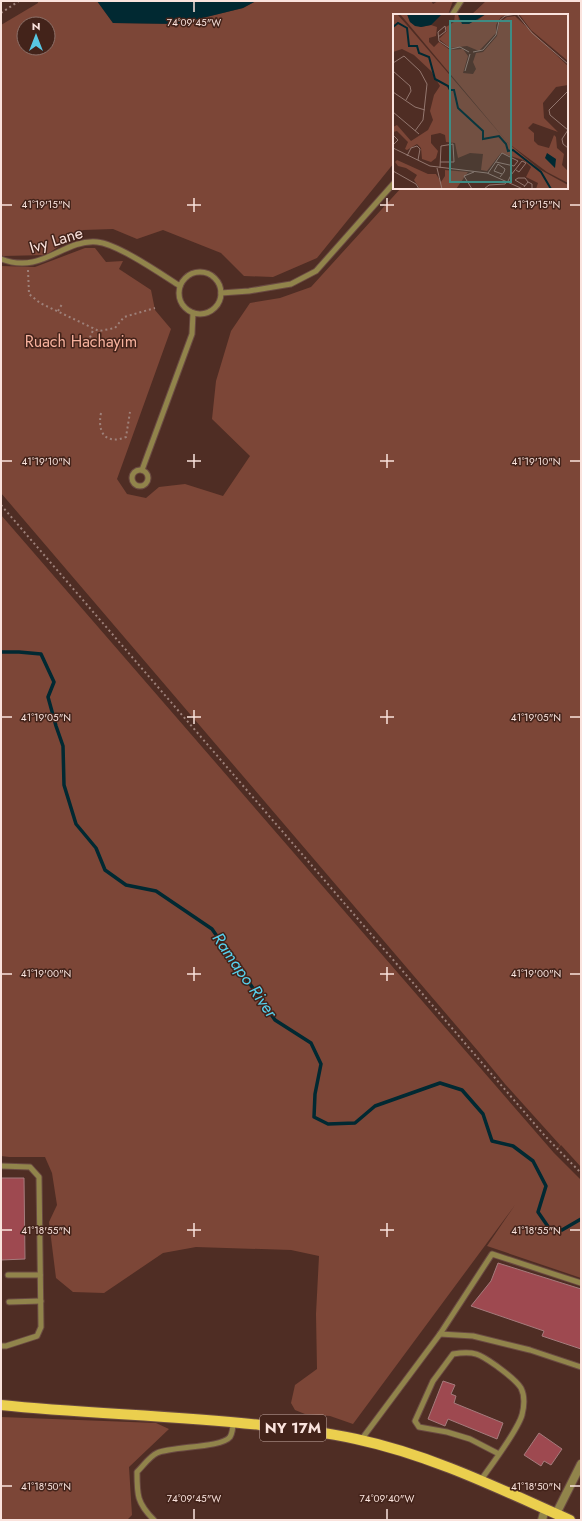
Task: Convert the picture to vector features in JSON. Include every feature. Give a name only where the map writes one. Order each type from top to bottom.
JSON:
[{"type":"main road","name":"NY 17M","points":[[1,1405],[233,1422],[316,1431],[361,1440],[426,1459],[481,1480],[570,1520]]},
{"type":"street","points":[[556,1514],[581,1464]]},
{"type":"street","points":[[542,1520],[544,1509]]},
{"type":"lane","points":[[453,14],[461,1]]},
{"type":"lane","points":[[221,293],[249,291],[291,284],[316,271],[393,184]]},
{"type":"lane","name":"Ivy Lane","points":[[1,259],[12,263],[37,262],[81,244],[97,242],[114,247],[180,286]]},
{"type":"lane","points":[[204,273],[210,275],[216,280],[220,286],[221,293],[220,300],[213,310],[207,313],[193,313],[183,306],[179,293],[180,286],[190,275],[204,273]]},
{"type":"lane","points":[[142,470],[192,334],[193,313]]},
{"type":"lane","points":[[1,1166],[30,1167],[39,1177],[41,1301],[41,1327],[37,1336],[6,1346],[1,1346]]},
{"type":"lane","points":[[361,1440],[440,1334],[492,1254],[581,1283]]},
{"type":"lane","points":[[8,1275],[40,1275]]},
{"type":"lane","points":[[9,1302],[41,1301]]},
{"type":"lane","points":[[440,1334],[473,1336],[530,1350],[581,1367]]},
{"type":"lane","points":[[481,1480],[499,1454],[513,1433],[522,1416],[524,1402],[520,1388],[508,1374],[480,1354],[464,1352],[453,1354],[432,1380],[415,1421],[419,1427],[447,1432],[470,1439],[499,1454]]},
{"type":"lane","points":[[154,1520],[143,1509],[137,1493],[137,1472],[156,1453],[218,1443],[229,1438],[233,1430],[233,1422]]},
{"type":"path","points":[[1,13],[19,1]]},
{"type":"path","points":[[28,263],[29,294],[40,303],[99,331],[115,328],[124,317],[155,308]]},
{"type":"path","points":[[58,311],[62,304]]},
{"type":"path","points":[[88,342],[94,328]]},
{"type":"path","points":[[101,413],[99,423],[101,432],[108,439],[118,441],[126,437],[130,412]]},
{"type":"path","points":[[1,505],[524,1112],[581,1173]]},
{"type":"green space","points":[[38,1],[97,1],[113,23],[178,24],[243,8],[256,1],[431,1],[433,4],[438,1],[453,1],[448,14],[393,14],[393,164],[317,258],[273,277],[244,276],[221,253],[163,230],[137,239],[113,229],[83,230],[46,255],[1,255],[1,25],[16,16],[16,56],[56,56],[56,16],[16,16],[38,3]]},
{"type":"green space","name":"Ruach Hachayim","points":[[486,1],[581,1],[581,1167],[561,1145],[554,1153],[560,1145],[505,1084],[1,493],[1,266],[35,267],[85,248],[95,248],[106,262],[123,261],[119,269],[151,290],[155,310],[171,329],[117,479],[127,494],[146,498],[159,487],[185,484],[223,496],[250,456],[212,419],[216,381],[231,331],[250,303],[280,298],[311,287],[400,189],[568,189],[568,14],[472,14]]},
{"type":"green space","points":[[1,515],[554,1153],[581,1180],[581,1278],[487,1246],[515,1205],[353,1424],[330,1416],[305,1414],[295,1410],[291,1403],[295,1385],[317,1369],[316,1314],[319,1256],[291,1250],[196,1247],[163,1253],[104,1293],[73,1292],[56,1278],[49,1222],[57,1205],[52,1173],[45,1157],[1,1156]]},
{"type":"green space","points":[[1,1417],[156,1423],[169,1429],[129,1467],[132,1515],[127,1520],[1,1520]]},
{"type":"water","points":[[97,1],[256,1],[243,8],[178,24],[113,23]]},
{"type":"building","points":[[1,1178],[24,1178],[25,1259],[1,1260]]},
{"type":"building","points":[[498,1263],[581,1289],[581,1349],[542,1336],[544,1331],[471,1306],[491,1281]]},
{"type":"building","points":[[443,1381],[455,1385],[451,1394],[456,1396],[454,1403],[503,1423],[497,1439],[448,1419],[445,1426],[428,1419]]},
{"type":"building","points":[[539,1433],[562,1449],[551,1465],[544,1461],[541,1466],[524,1455]]},
{"type":"waterway","name":"Ramapo River","points":[[1,652],[41,654],[54,682],[48,697],[63,746],[64,785],[76,824],[96,848],[105,870],[126,885],[156,891],[212,929],[275,1020],[311,1043],[321,1064],[315,1094],[314,1117],[328,1124],[355,1123],[375,1106],[440,1083],[462,1090],[483,1114],[492,1141],[513,1146],[533,1161],[546,1186],[538,1212],[549,1228],[562,1230],[581,1219]]}]
